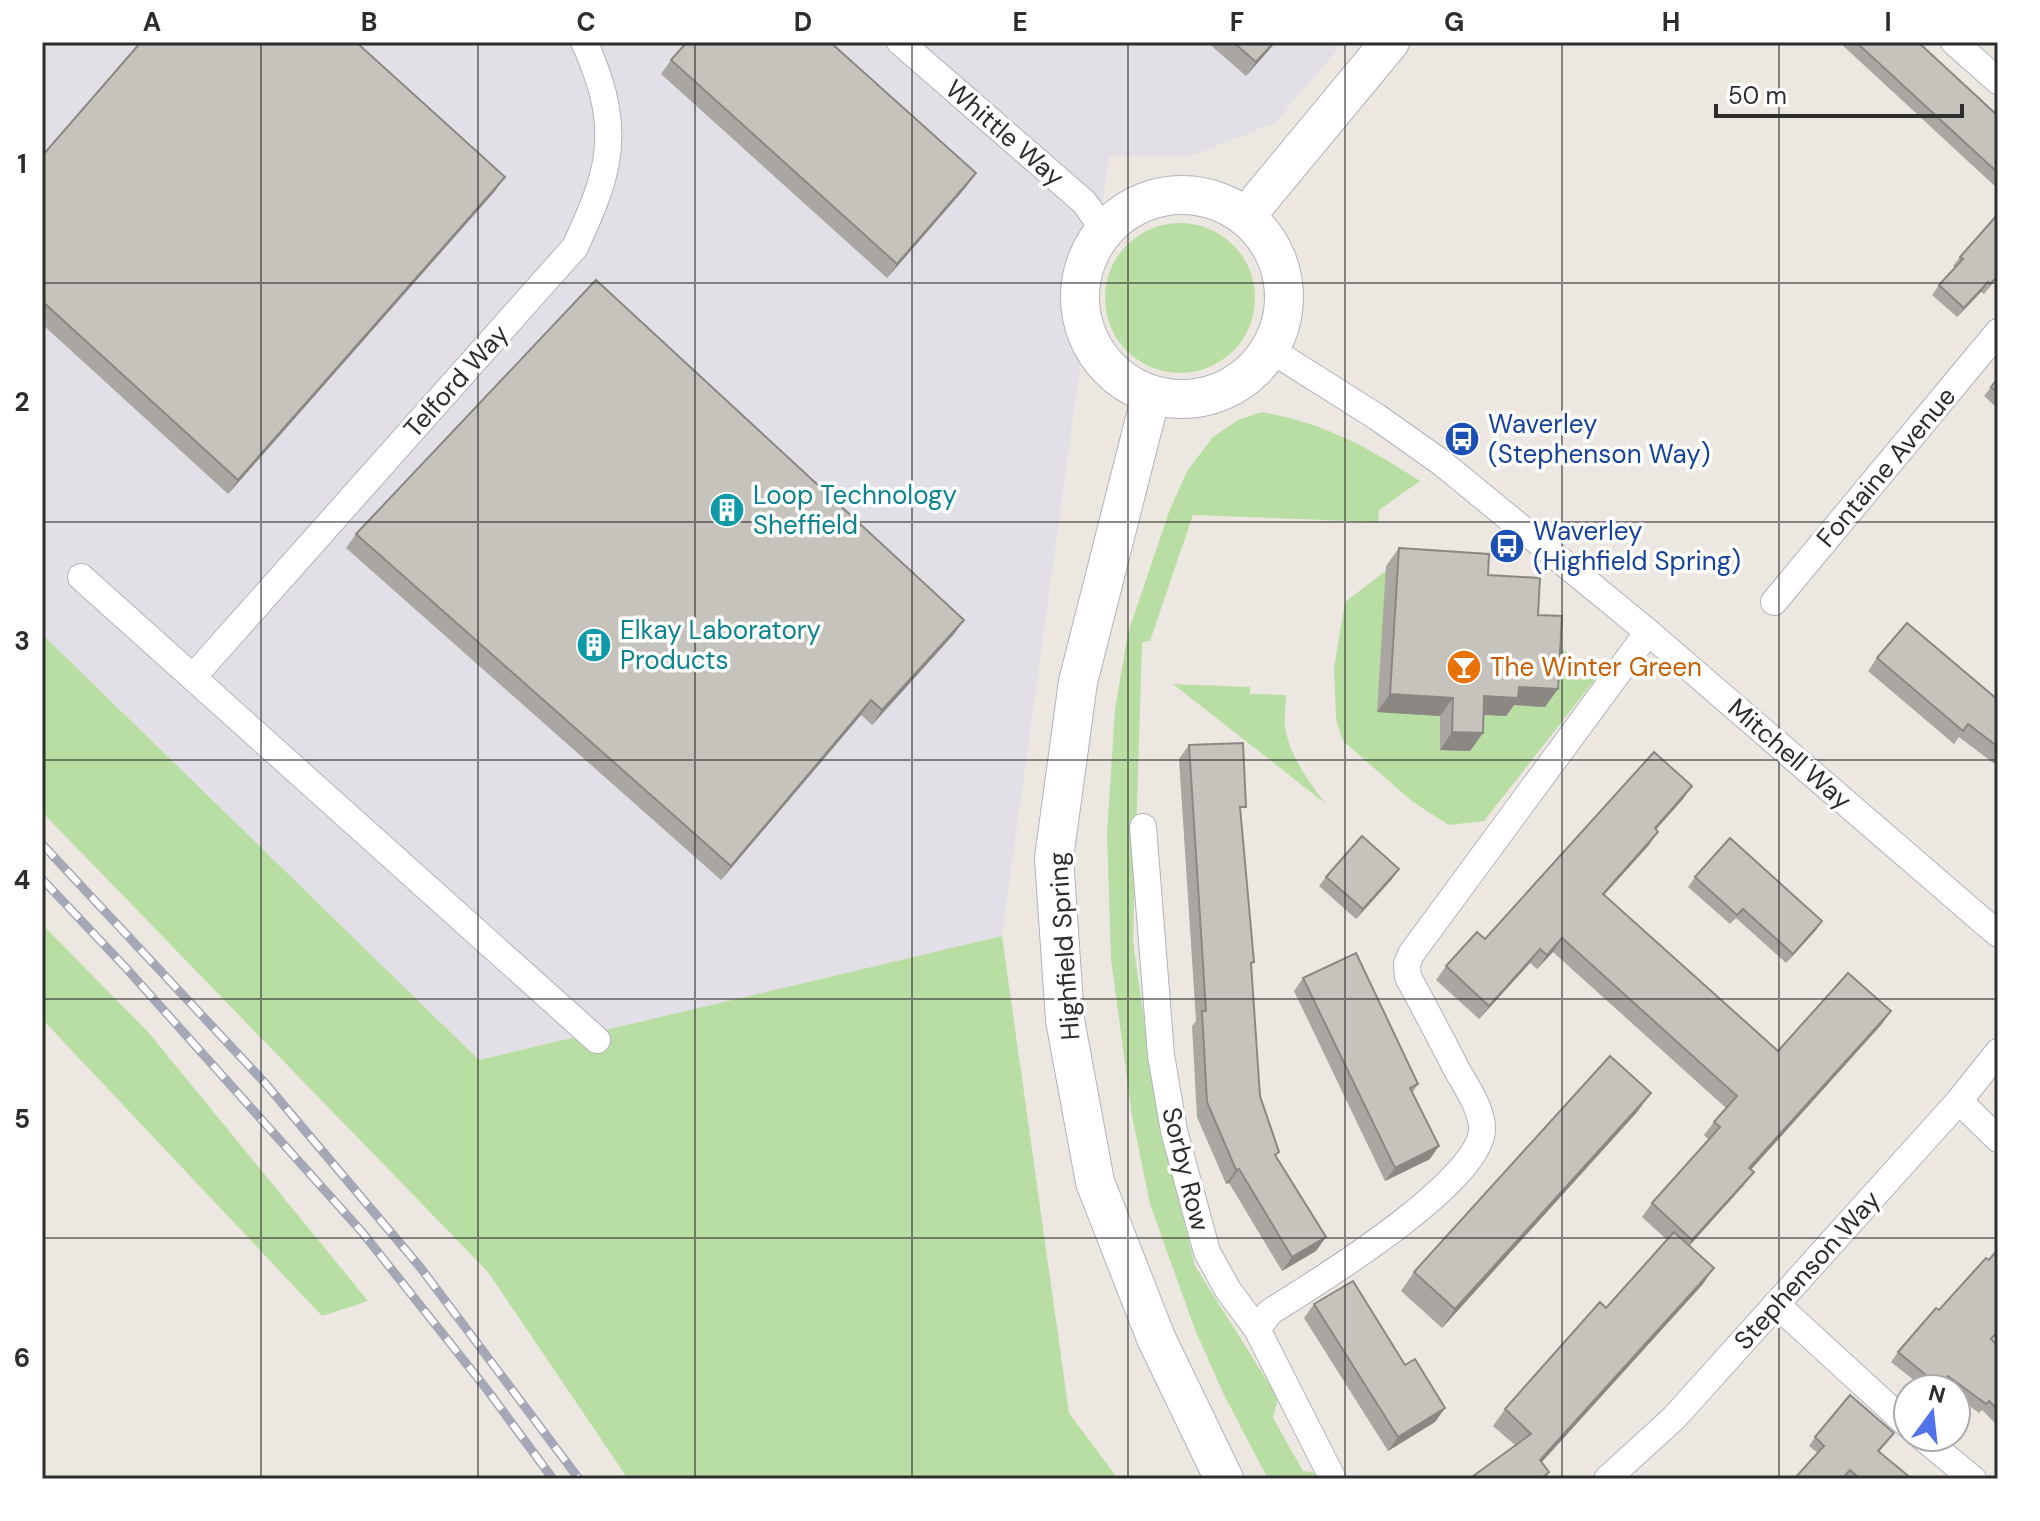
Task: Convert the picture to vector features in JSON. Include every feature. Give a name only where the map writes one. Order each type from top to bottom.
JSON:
[{"type":"main road","points":[[1246,216],[1390,42]]},
{"type":"main road","points":[[1192,194],[1224,202],[1263,232],[1275,251],[1285,284],[1283,318],[1271,350],[1251,375],[1223,392],[1193,400],[1151,395],[1126,382],[1104,365],[1087,336],[1079,304],[1082,270],[1088,252],[1104,230],[1122,213],[1155,197],[1192,194]]},
{"type":"main road","name":"Highfield Spring","points":[[1151,395],[1078,682],[1054,858],[1065,1020],[1095,1182],[1156,1338],[1224,1479]]},
{"type":"street","name":"Telford Way","points":[[193,677],[575,247],[598,198],[610,147],[605,98],[584,42]]},
{"type":"street","name":"Whittle Way","points":[[900,42],[1084,202],[1104,230]]},
{"type":"street","points":[[1954,42],[1998,81]]},
{"type":"street","name":"Fontaine Avenue","points":[[1774,602],[1998,332]]},
{"type":"street","name":"Mitchell Way","points":[[1271,350],[1377,417],[1442,463],[1648,632],[1998,934]]},
{"type":"street","points":[[81,577],[597,1040]]},
{"type":"street","points":[[1257,1329],[1270,1312],[1393,1231],[1459,1172],[1477,1147],[1482,1127],[1475,1102],[1408,977],[1407,964],[1411,954],[1648,632]]},
{"type":"street","name":"Sorby Row","points":[[1143,827],[1161,1055],[1174,1131],[1207,1252],[1228,1290],[1257,1329],[1333,1479]]},
{"type":"street","name":"Stephenson Way","points":[[1607,1479],[1674,1418],[1959,1101],[1998,1052]]},
{"type":"street","points":[[1959,1101],[1998,1139]]},
{"type":"street","points":[[1776,1304],[1892,1410]]},
{"type":"street","points":[[1941,1453],[1973,1479]]},
{"type":"shaded area","points":[[42,42],[1344,42],[1275,123],[1188,157],[1109,156],[1002,936],[479,1060],[42,634]]},
{"type":"green space","points":[[1180,223],[1209,228],[1233,245],[1250,269],[1255,298],[1250,327],[1233,351],[1209,368],[1180,373],[1151,368],[1127,351],[1110,327],[1105,298],[1110,269],[1127,245],[1151,228]]},
{"type":"green space","points":[[1262,412],[1306,423],[1345,438],[1420,481],[1379,510],[1378,522],[1193,515],[1150,641],[1142,642],[1133,941],[1156,1104],[1195,1266],[1278,1398],[1273,1418],[1303,1471],[1321,1474],[1324,1479],[1268,1479],[1223,1393],[1194,1327],[1150,1204],[1132,1116],[1111,959],[1107,834],[1115,709],[1128,633],[1169,512],[1187,471],[1213,437],[1238,420]]},
{"type":"green space","points":[[1393,565],[1467,572],[1597,677],[1484,821],[1449,825],[1413,802],[1343,741],[1336,719],[1334,668],[1345,602]]},
{"type":"green space","points":[[42,634],[479,1060],[1002,936],[1069,1413],[1118,1479],[628,1479],[488,1272],[42,812]]},
{"type":"green space","points":[[1173,684],[1250,687],[1250,694],[1286,695],[1287,737],[1295,758],[1326,804]]},
{"type":"green space","points":[[42,924],[149,1033],[368,1301],[322,1316],[42,1019]]},
{"type":"building","points":[[141,42],[356,42],[505,177],[238,480],[42,301],[42,156]]},
{"type":"building","points":[[687,42],[830,42],[976,173],[897,264],[671,60]]},
{"type":"building","points":[[1233,42],[1274,42],[1256,62]]},
{"type":"building","points":[[1856,42],[1918,42],[1998,116],[1998,173]]},
{"type":"building","points":[[1998,214],[1998,276],[1990,284],[1988,282],[1964,308],[1939,285]]},
{"type":"building","points":[[596,280],[964,620],[882,710],[871,700],[731,866],[356,534]]},
{"type":"building","points":[[1998,378],[1998,393],[1991,387]]},
{"type":"building","name":"The Winter Green","points":[[1399,548],[1489,554],[1488,575],[1540,578],[1538,615],[1562,616],[1558,689],[1519,687],[1518,698],[1484,696],[1483,733],[1452,732],[1453,698],[1390,694]]},
{"type":"building","points":[[1907,623],[1998,700],[1998,747],[1968,724],[1963,731],[1877,658]]},
{"type":"building","points":[[1243,743],[1246,807],[1240,807],[1254,962],[1251,963],[1260,1096],[1279,1152],[1275,1155],[1326,1237],[1292,1257],[1239,1169],[1236,1170],[1207,1102],[1202,1011],[1206,1011],[1189,745]]},
{"type":"building","points":[[1654,752],[1692,786],[1655,828],[1658,832],[1603,894],[1778,1051],[1848,973],[1891,1011],[1749,1168],[1754,1172],[1692,1240],[1652,1203],[1720,1127],[1714,1122],[1737,1096],[1562,938],[1547,955],[1540,949],[1489,1006],[1446,966],[1477,932],[1485,939]]},
{"type":"building","points":[[1362,836],[1399,869],[1363,909],[1326,877]]},
{"type":"building","points":[[1730,838],[1822,921],[1793,954],[1743,909],[1737,915],[1695,877]]},
{"type":"building","points":[[1356,953],[1418,1084],[1410,1088],[1439,1146],[1395,1168],[1303,978]]},
{"type":"building","points":[[1610,1056],[1651,1093],[1455,1309],[1414,1272]]},
{"type":"building","points":[[1674,1232],[1714,1268],[1540,1460],[1549,1472],[1541,1479],[1469,1479],[1531,1434],[1505,1409],[1600,1302],[1606,1308]]},
{"type":"building","points":[[1998,1249],[1998,1331],[1991,1339],[1998,1346],[1998,1410],[1989,1401],[1986,1404],[1972,1394],[1972,1373],[1923,1373],[1898,1352],[1936,1308],[1939,1310],[1986,1258],[1989,1260]]},
{"type":"building","points":[[1353,1281],[1405,1365],[1415,1359],[1445,1408],[1398,1437],[1314,1304]]},
{"type":"building","points":[[1850,1395],[1892,1431],[1878,1451],[1912,1479],[1860,1479],[1850,1470],[1842,1479],[1794,1479],[1824,1446],[1815,1437]]},
{"type":"railway","points":[[42,844],[265,1083],[420,1267],[579,1479]]},
{"type":"railway","points":[[42,879],[126,968],[362,1232],[488,1391],[553,1479]]},
{"type":"place","name":"Waverley (Stephenson Way)","points":[[1462,439]]},
{"type":"place","name":"Loop Technology Sheffield","points":[[727,510]]},
{"type":"place","name":"Waverley (Highfield Spring)","points":[[1507,546]]},
{"type":"place","name":"Elkay Laboratory Products","points":[[594,645]]},
{"type":"place","name":"The Winter Green","points":[[1464,667]]}]
